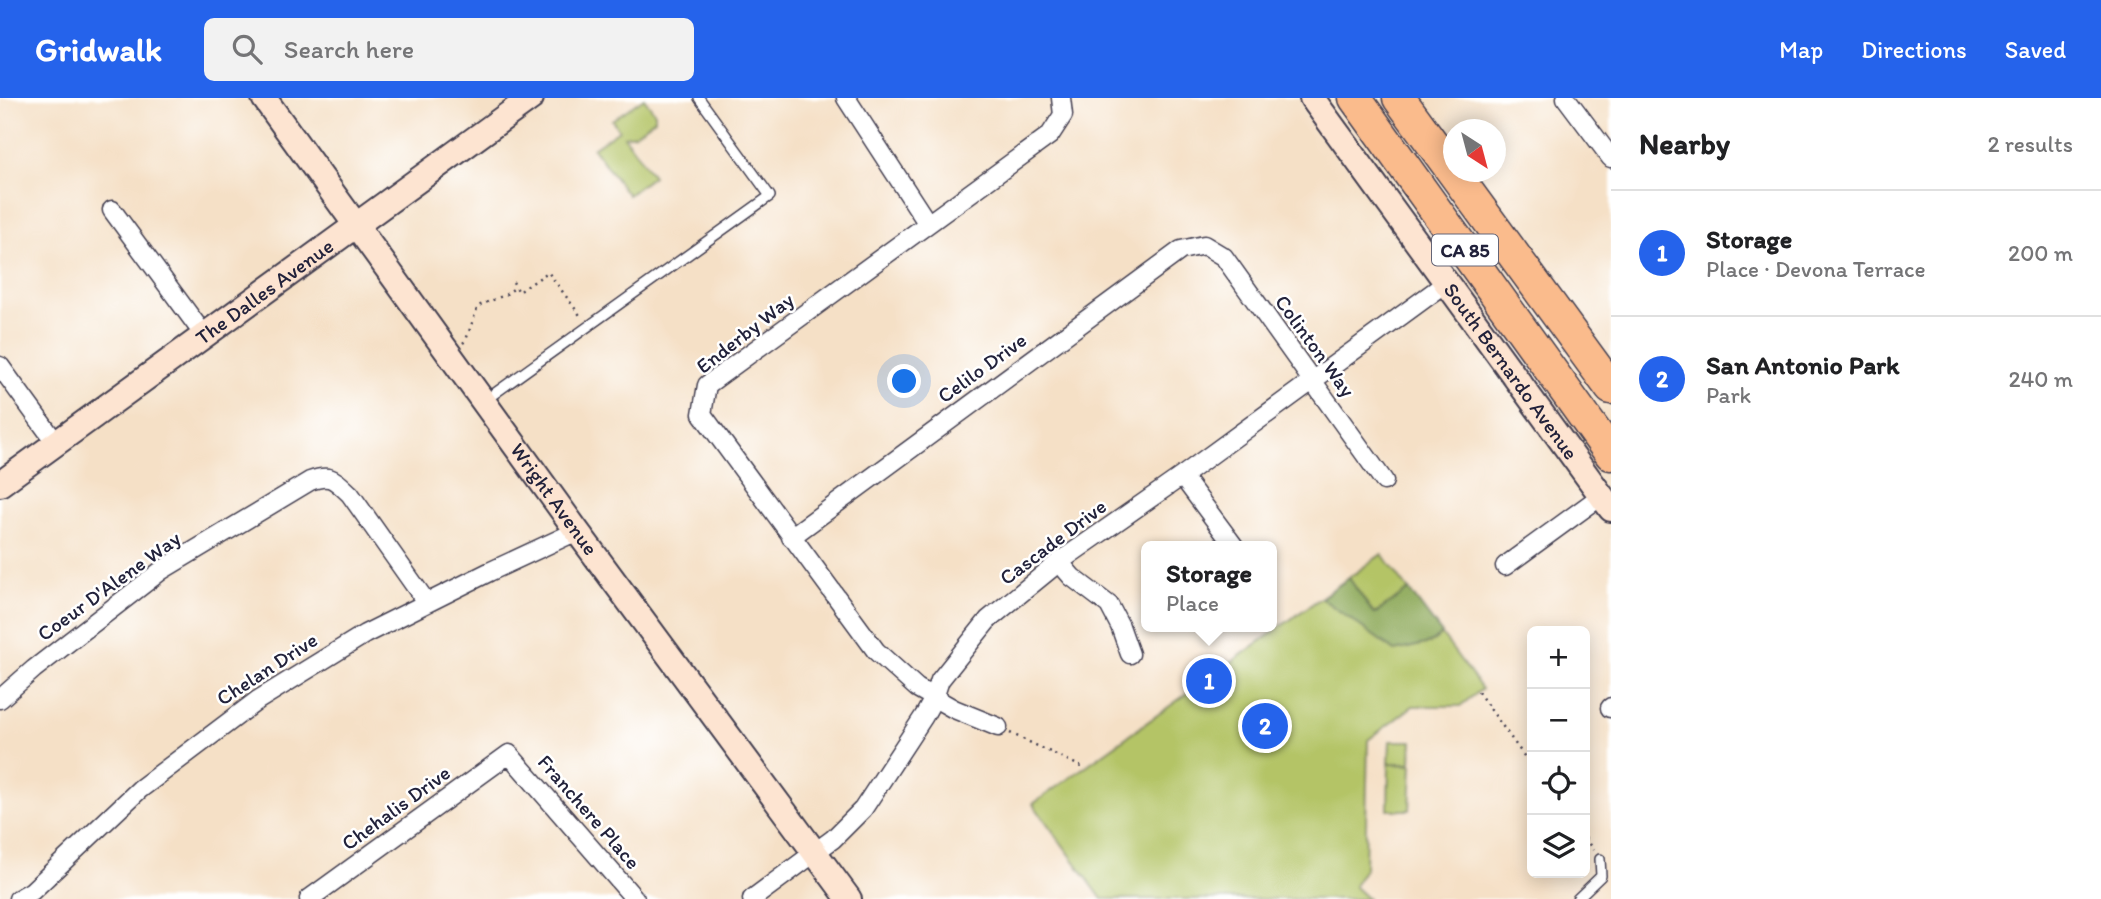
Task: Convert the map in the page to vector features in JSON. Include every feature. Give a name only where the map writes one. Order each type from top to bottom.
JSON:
[{"type":"highway","name":"CA 85","points":[[1355,98],[1576,403],[1611,447]]},
{"type":"highway","name":"CA 85","points":[[1399,98],[1609,384]]},
{"type":"highway","points":[[1576,403],[1611,454]]},
{"type":"street","name":"Wright Avenue","points":[[264,98],[577,531],[849,899]]},
{"type":"street","name":"The Dalles Avenue","points":[[0,484],[531,98]]},
{"type":"street","points":[[846,98],[928,224]]},
{"type":"street","name":"Enderby Way","points":[[998,727],[934,698],[918,688],[876,651],[702,414],[707,385],[1050,135],[1063,115],[1061,98]]},
{"type":"street","name":"South Bernardo Avenue","points":[[1312,98],[1606,503]]},
{"type":"street","points":[[1566,98],[1611,158]]},
{"type":"street","points":[[112,210],[204,335]]},
{"type":"street","name":"Celilo Drive","points":[[791,537],[1181,250],[1204,245]]},
{"type":"street","name":"Colinton Way","points":[[1204,245],[1224,257],[1384,481]]},
{"type":"street","name":"Cascade Drive","points":[[752,899],[833,839],[863,809],[934,698],[940,680],[988,620],[1059,562],[1182,476],[1446,283]]},
{"type":"street","points":[[0,366],[56,443]]},
{"type":"street","name":"Coeur D'Alene Way","points":[[0,699],[34,669],[162,570],[310,481],[324,467],[351,494],[427,603]]},
{"type":"street","points":[[1182,476],[1230,541]]},
{"type":"street","points":[[1505,566],[1606,503]]},
{"type":"street","name":"Chelan Drive","points":[[18,899],[32,891],[140,789],[238,714],[365,634],[577,531]]},
{"type":"street","points":[[1059,562],[1072,577],[1109,605],[1130,654]]},
{"type":"street","name":"Chehalis Drive","points":[[309,899],[509,754]]},
{"type":"street","name":"Franchere Place","points":[[509,754],[635,899]]},
{"type":"lane","points":[[484,401],[771,196],[699,98]]},
{"type":"lane","points":[[1577,899],[1601,876],[1600,859]]},
{"type":"path","points":[[513,282],[519,292],[548,272],[588,327]]},
{"type":"path","points":[[450,354],[466,340],[478,306],[505,295],[516,287]]},
{"type":"path","points":[[1478,692],[1527,760]]},
{"type":"path","points":[[998,727],[1084,768]]},
{"type":"path","points":[[1590,845],[1600,859]]},
{"type":"green space","points":[[644,98],[655,113],[655,119],[635,134],[624,136],[653,176],[628,195],[593,148],[619,130],[612,120]]},
{"type":"green space","points":[[1382,554],[1482,689],[1460,706],[1413,706],[1368,740],[1365,869],[1354,886],[1368,899],[1102,899],[1033,804],[1273,632],[1277,632],[1277,629]]},
{"type":"green space","points":[[1349,578],[1374,614],[1409,590],[1442,634],[1430,643],[1395,651],[1321,598]]},
{"type":"green space","points":[[1390,741],[1412,741],[1411,763],[1389,763]]},
{"type":"green space","points":[[1389,764],[1412,765],[1410,810],[1388,810]]},
{"type":"place","name":"Storage","points":[[1209,681]]},
{"type":"place","name":"San Antonio Park","points":[[1265,726]]}]
